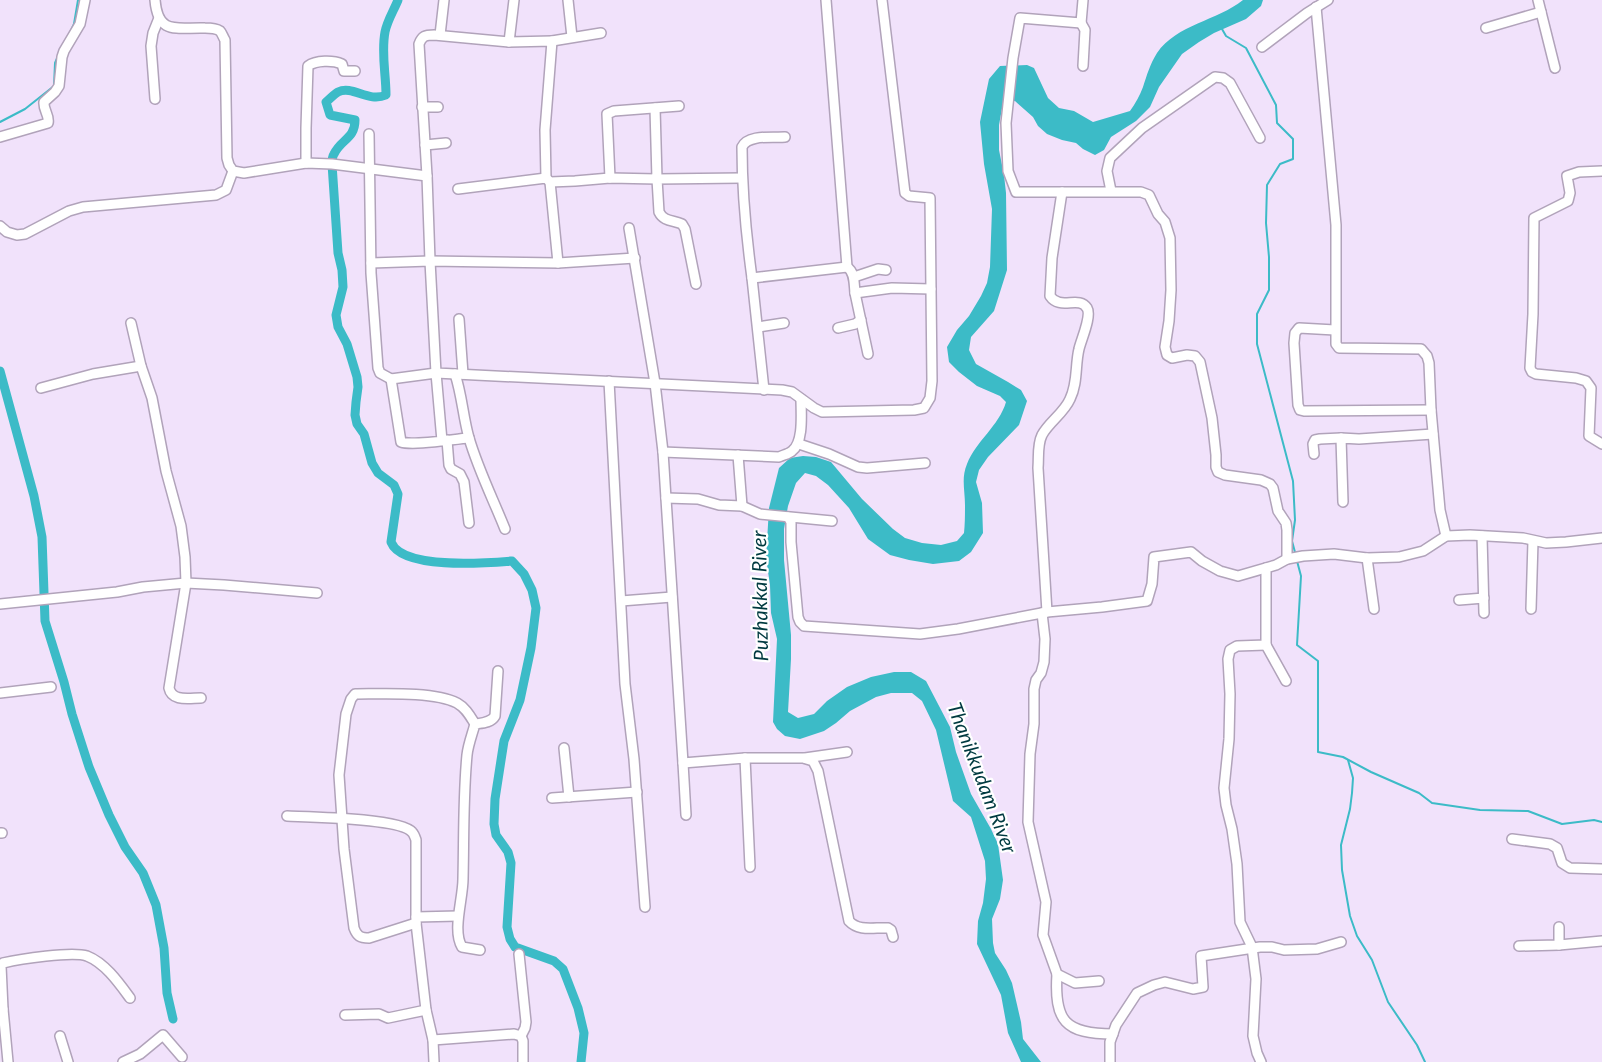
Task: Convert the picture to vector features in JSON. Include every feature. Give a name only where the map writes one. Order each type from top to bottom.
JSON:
[{"type":"street","points":[[0,137],[48,123],[44,102],[58,86],[63,51],[80,24],[85,0]]},
{"type":"street","points":[[155,0],[156,13],[161,23],[172,28],[209,28],[220,31],[225,40],[227,158],[233,171],[244,173],[306,163],[428,176]]},
{"type":"street","points":[[440,35],[444,0]]},
{"type":"street","points":[[509,42],[514,0]]},
{"type":"street","points":[[568,0],[572,37]]},
{"type":"street","points":[[825,0],[848,267],[854,277],[855,293],[868,354]]},
{"type":"street","points":[[369,134],[371,263],[378,368],[382,376],[391,379],[436,373],[792,392],[822,412],[924,408],[930,398],[932,381],[930,198],[909,196],[905,193],[882,0]]},
{"type":"street","points":[[1083,0],[1082,23],[1085,30],[1083,66]]},
{"type":"street","points":[[1262,47],[1328,0]]},
{"type":"street","points":[[1538,0],[1555,68]]},
{"type":"street","points":[[1316,7],[1336,225],[1336,344],[1339,348],[1421,349],[1427,356],[1440,510],[1446,536]]},
{"type":"street","points":[[1486,28],[1541,12]]},
{"type":"street","points":[[155,99],[150,46],[159,18]]},
{"type":"street","points":[[1082,23],[1020,18],[1006,123],[1008,171],[1016,192],[1111,191],[1142,192],[1149,195],[1158,214],[1165,222],[1170,238],[1171,290],[1165,347],[1167,355],[1172,358],[1196,356],[1200,362],[1212,418],[1218,472],[1270,484],[1278,511],[1286,523],[1295,558]]},
{"type":"street","points":[[469,523],[464,482],[460,474],[451,469],[449,465],[436,373],[428,176],[419,45],[421,38],[426,35],[509,42],[552,41],[602,33]]},
{"type":"street","points":[[552,41],[545,130],[548,180],[558,263]]},
{"type":"street","points":[[306,163],[308,66],[314,62],[335,62],[342,64],[344,70],[355,71]]},
{"type":"street","points":[[1111,191],[1107,171],[1110,158],[1142,128],[1215,77],[1223,78],[1230,84],[1260,138]]},
{"type":"street","points":[[610,178],[607,114],[614,111],[679,106]]},
{"type":"street","points":[[422,107],[438,107]]},
{"type":"street","points":[[655,108],[659,212],[662,217],[682,224],[685,229],[696,284]]},
{"type":"street","points":[[764,390],[759,327],[746,229],[742,147],[747,141],[756,138],[785,137]]},
{"type":"street","points":[[425,145],[446,143]]},
{"type":"street","points":[[0,226],[7,232],[17,235],[25,234],[69,211],[83,207],[216,195],[226,190],[233,171]]},
{"type":"street","points":[[1602,171],[1579,172],[1567,176],[1570,193],[1568,201],[1534,218],[1530,368],[1536,374],[1586,381],[1591,388],[1589,436],[1602,444]]},
{"type":"street","points":[[458,189],[548,180],[742,178]]},
{"type":"street","points":[[1062,192],[1052,258],[1050,296],[1057,303],[1083,304],[1088,312],[1070,400],[1042,435],[1039,448],[1045,612],[1044,662],[1034,689],[1028,822],[1046,902],[1043,934],[1057,974],[1056,995],[1060,1015],[1069,1025],[1083,1032],[1113,1034]]},
{"type":"street","points":[[629,228],[656,383],[663,452],[686,815]]},
{"type":"street","points":[[371,263],[430,261],[558,263],[635,258]]},
{"type":"street","points":[[752,278],[848,267]]},
{"type":"street","points":[[854,277],[878,269],[886,270]]},
{"type":"street","points":[[855,293],[892,288],[931,289]]},
{"type":"street","points":[[459,319],[459,374],[469,438],[505,529]]},
{"type":"street","points":[[838,328],[855,324],[861,320]]},
{"type":"street","points":[[132,323],[141,366],[152,398],[166,471],[181,526],[186,583],[169,688],[174,697],[201,698]]},
{"type":"street","points":[[759,327],[784,323]]},
{"type":"street","points":[[1335,330],[1299,328],[1295,333],[1300,410],[1431,410]]},
{"type":"street","points":[[41,388],[93,374],[141,366]]},
{"type":"street","points":[[391,379],[401,442],[407,444],[469,438]]},
{"type":"street","points":[[609,381],[626,693],[637,792],[645,907]]},
{"type":"street","points":[[663,452],[779,457],[792,452],[799,444],[801,399]]},
{"type":"street","points":[[1314,454],[1313,444],[1320,438],[1359,439],[1433,434]]},
{"type":"street","points":[[1341,438],[1343,502]]},
{"type":"street","points":[[799,444],[858,467],[926,463]]},
{"type":"street","points":[[738,455],[742,506]]},
{"type":"street","points":[[666,498],[698,499],[719,506],[742,506],[760,514],[832,521]]},
{"type":"street","points":[[788,517],[791,522],[798,617],[804,626],[920,634],[1045,612],[1147,601],[1152,584],[1154,557],[1191,552],[1220,571],[1238,576],[1295,558],[1334,554],[1367,558],[1399,557],[1423,551],[1446,536],[1523,538],[1546,543],[1602,538]]},
{"type":"street","points":[[1482,536],[1485,613]]},
{"type":"street","points":[[1531,609],[1533,541]]},
{"type":"street","points":[[1367,558],[1374,609]]},
{"type":"street","points":[[1266,568],[1266,645],[1286,681]]},
{"type":"street","points":[[0,604],[117,592],[143,586],[186,583],[317,593]]},
{"type":"street","points":[[621,601],[672,597]]},
{"type":"street","points":[[1459,600],[1484,598]]},
{"type":"street","points":[[1261,1062],[1253,1036],[1256,979],[1252,947],[1240,922],[1238,864],[1224,788],[1229,739],[1228,659],[1230,650],[1237,646],[1266,645]]},
{"type":"street","points":[[475,724],[489,722],[495,716],[498,671]]},
{"type":"street","points":[[0,693],[51,687]]},
{"type":"street","points":[[458,916],[416,920],[369,938],[357,935],[354,928],[344,849],[339,776],[346,714],[355,694],[434,696],[457,703],[469,712],[475,724],[467,753],[463,881],[458,916],[459,943],[462,947],[480,950]]},
{"type":"street","points":[[564,748],[569,797]]},
{"type":"street","points":[[683,763],[745,758],[803,758],[847,752]]},
{"type":"street","points":[[745,758],[750,867]]},
{"type":"street","points":[[803,758],[813,762],[818,771],[849,921],[853,926],[860,928],[888,928],[893,937]]},
{"type":"street","points":[[552,798],[637,792]]},
{"type":"street","points":[[287,816],[372,820],[412,831],[416,840],[416,920],[434,1062]]},
{"type":"street","points":[[1512,840],[1550,844],[1557,848],[1562,863],[1570,868],[1602,869]]},
{"type":"street","points":[[1559,927],[1559,945]]},
{"type":"street","points":[[1519,946],[1602,941]]},
{"type":"street","points":[[1110,1062],[1110,1042],[1116,1025],[1137,993],[1164,982],[1193,989],[1203,987],[1201,956],[1252,947],[1272,947],[1284,950],[1317,949],[1341,942]]},
{"type":"street","points":[[519,954],[526,1022],[520,1036]]},
{"type":"street","points":[[8,1062],[1,1009],[1,966],[3,963],[52,955],[86,956],[100,964],[121,985],[130,998]]},
{"type":"street","points":[[1057,974],[1075,982],[1099,981]]},
{"type":"street","points":[[345,1015],[379,1014],[388,1018],[426,1010]]},
{"type":"street","points":[[433,1040],[514,1034],[520,1036],[523,1041],[523,1062]]},
{"type":"street","points":[[123,1062],[140,1054],[163,1035],[182,1057]]},
{"type":"street","points":[[60,1036],[68,1062]]},
{"type":"water","points":[[1243,0],[1263,0],[1261,6],[1246,19],[1214,33],[1182,54],[1159,87],[1150,107],[1136,121],[1111,137],[1104,150],[1095,155],[1076,143],[1047,134],[1015,101],[1003,103],[999,125],[999,150],[1006,193],[1007,270],[994,311],[971,337],[969,350],[976,364],[1021,390],[1027,401],[1019,425],[988,457],[979,470],[976,482],[982,503],[983,533],[971,552],[959,561],[933,564],[890,555],[868,539],[849,508],[828,485],[816,476],[805,473],[796,483],[788,506],[784,529],[784,560],[791,635],[788,712],[798,718],[814,714],[827,701],[847,687],[871,677],[894,672],[911,672],[926,681],[950,727],[971,794],[998,844],[1003,880],[1000,899],[992,919],[993,943],[995,953],[1012,983],[1023,1039],[1041,1062],[1021,1062],[1008,1033],[1001,995],[977,944],[978,921],[986,879],[985,861],[971,817],[953,801],[936,730],[922,701],[912,693],[891,693],[876,697],[850,711],[824,731],[800,739],[785,736],[773,722],[777,639],[771,613],[766,558],[769,508],[779,468],[790,458],[816,457],[831,462],[862,499],[905,538],[941,545],[957,541],[964,533],[965,469],[976,448],[1003,411],[1006,402],[1000,396],[977,386],[959,372],[949,362],[947,347],[981,296],[987,283],[990,267],[992,209],[980,122],[989,79],[1000,66],[1027,65],[1034,68],[1048,98],[1059,108],[1074,111],[1093,122],[1130,111],[1157,53],[1165,43],[1175,35]]},
{"type":"waterway","points":[[69,35],[74,24],[78,0]]},
{"type":"waterway","points":[[398,0],[385,32],[386,95],[373,97],[344,90],[336,93],[326,102],[330,115],[355,120],[353,131],[337,149],[332,160],[338,253],[343,287],[336,315],[338,327],[347,344],[357,377],[355,415],[357,424],[364,434],[372,463],[378,473],[394,485],[398,494],[391,542],[398,551],[427,561],[446,563],[512,561],[524,574],[532,590],[536,608],[531,648],[520,700],[504,741],[495,799],[494,824],[496,835],[508,852],[511,863],[507,927],[510,939],[515,947],[554,961],[563,969],[578,1008],[584,1033],[581,1062]]},
{"type":"waterway","points":[[1222,29],[1226,36],[1246,48],[1276,105],[1277,123],[1293,139],[1293,159],[1280,164],[1267,185],[1269,290],[1257,314],[1257,344],[1293,481],[1295,520],[1292,541],[1296,556]]},
{"type":"waterway","points":[[0,122],[25,109],[54,86],[55,63],[58,56]]},
{"type":"waterway","points":[[0,371],[34,496],[42,537],[45,621],[89,767],[109,815],[125,847],[143,873],[156,905],[164,948],[167,993],[173,1019]]},
{"type":"waterway","points":[[1297,561],[1301,576],[1297,645],[1318,661],[1318,752],[1343,757],[1419,793],[1432,803],[1480,810],[1528,811],[1562,824],[1594,820],[1602,822]]},
{"type":"waterway","points":[[1348,760],[1353,778],[1352,793],[1341,845],[1342,870],[1350,916],[1357,936],[1372,960],[1388,1002],[1417,1045],[1425,1062]]},
{"type":"water label","name":"Puzhakkal River","points":[[760,596]]},
{"type":"water label","name":"Thanikkudam River","points":[[982,778]]}]
